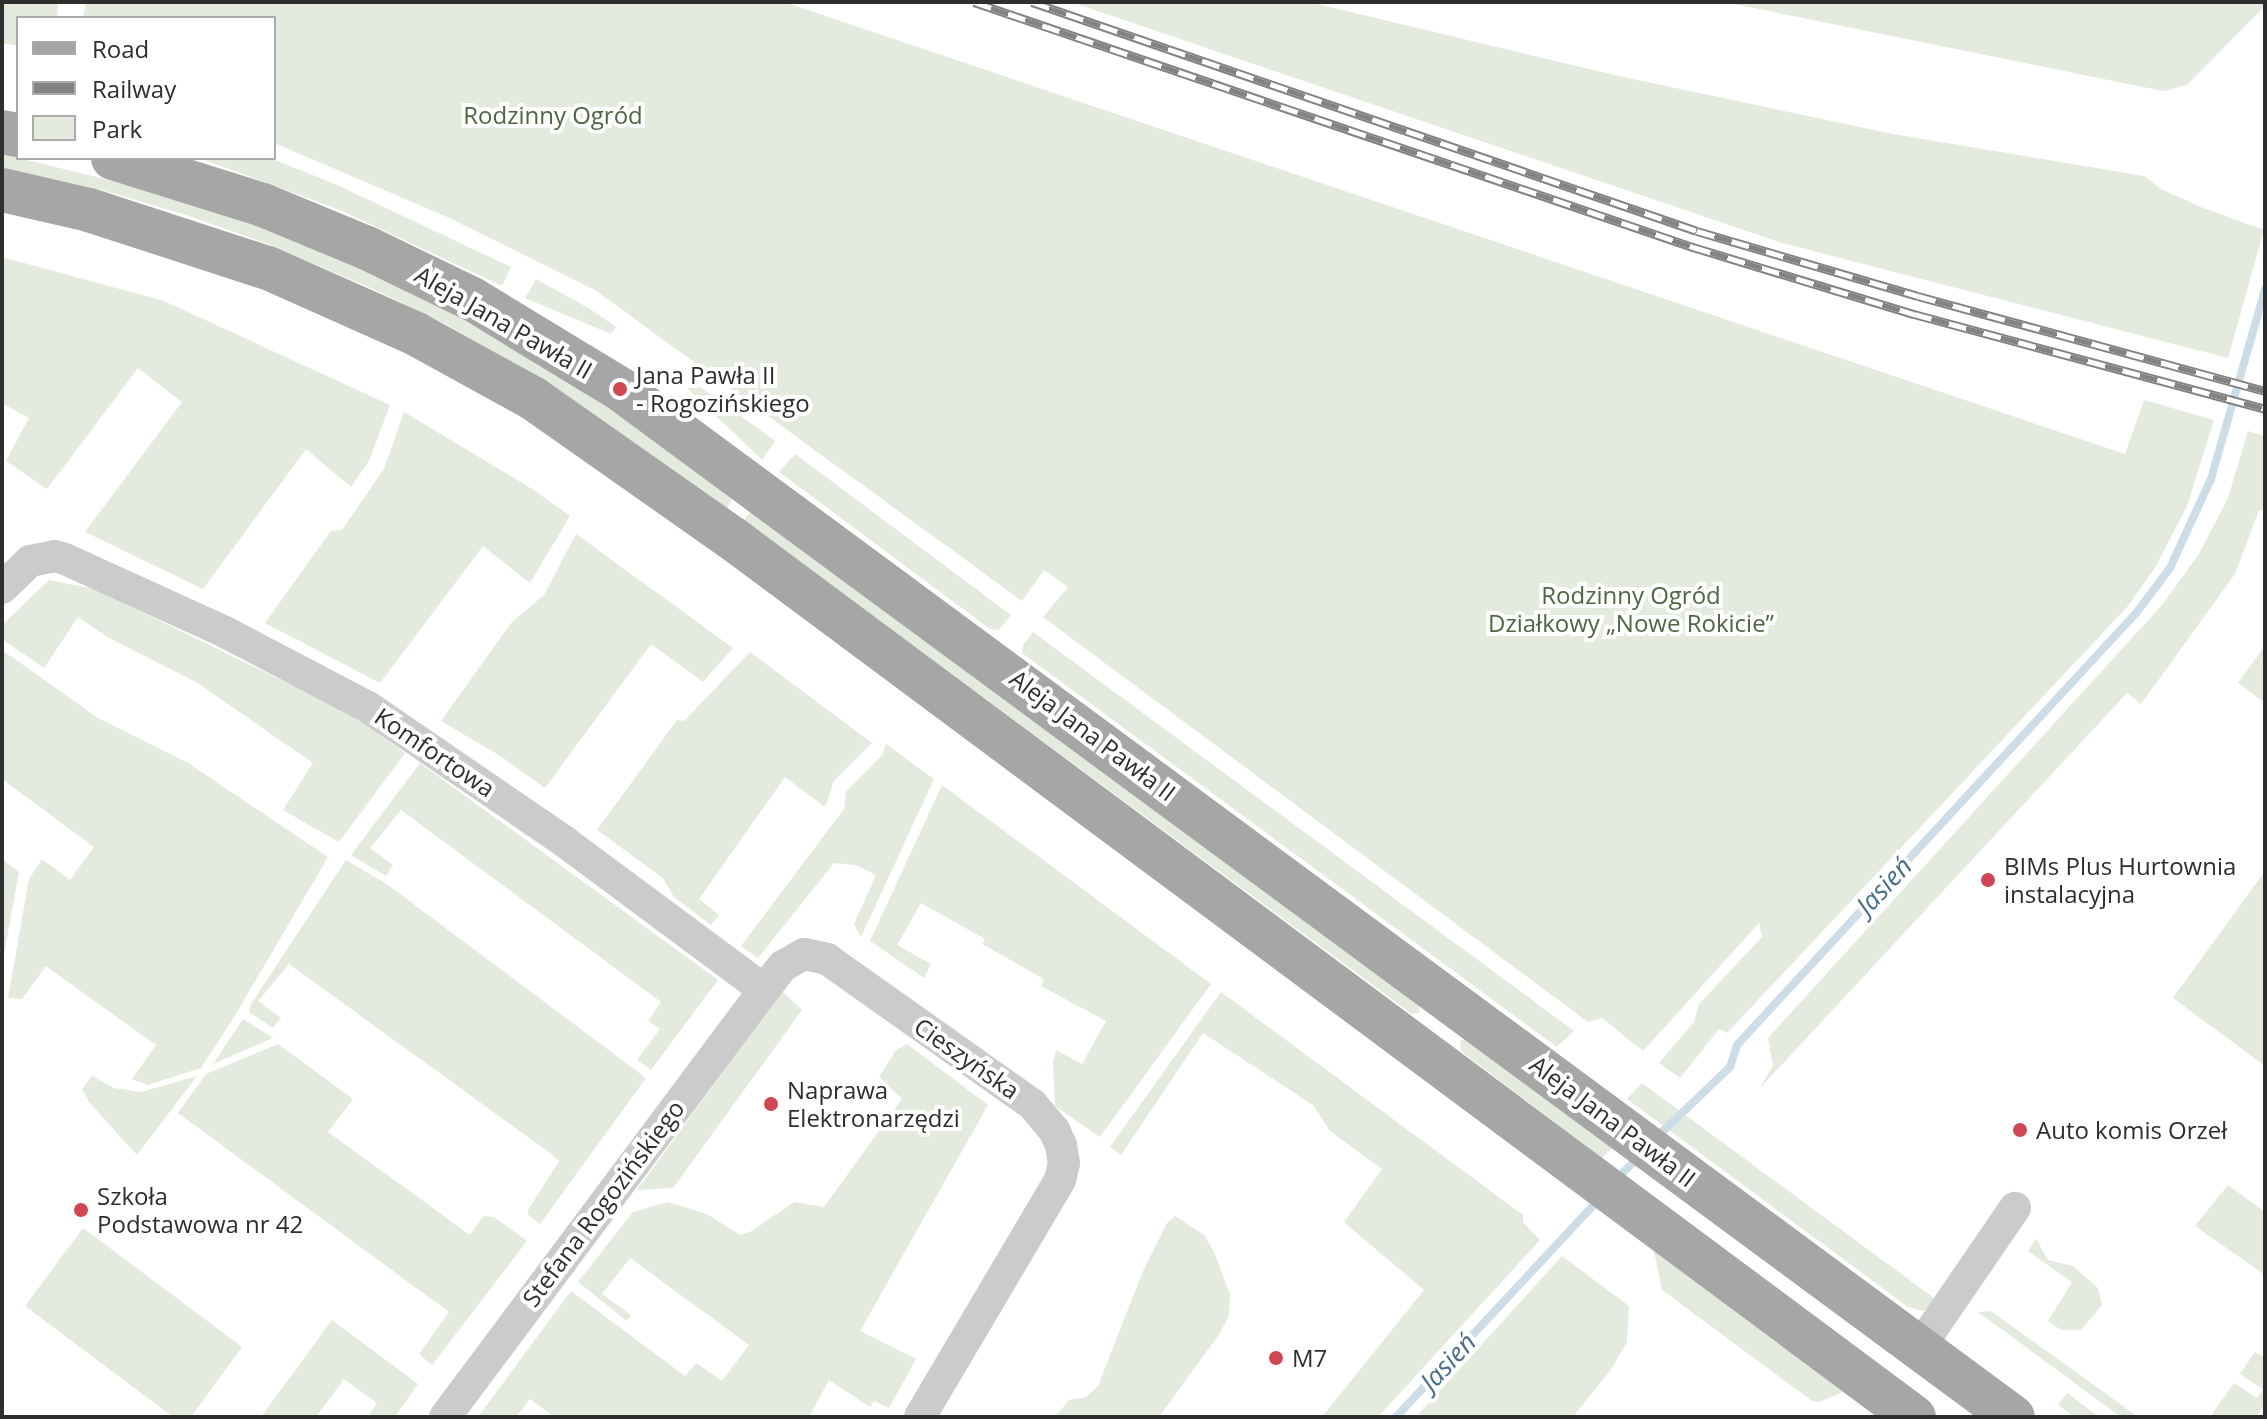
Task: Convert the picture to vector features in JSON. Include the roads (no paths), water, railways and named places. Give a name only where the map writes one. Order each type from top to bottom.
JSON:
[{"type":"main road","name":"Aleja Jana Pawła II","points":[[120,160],[238,196],[354,242],[472,299],[572,358],[676,428],[2013,1417]]},
{"type":"main road","points":[[2,190],[89,210],[268,268],[416,334],[522,392],[732,538],[1914,1417]]},
{"type":"main road","points":[[1423,1050],[1456,1005]]},
{"type":"street","name":"Komfortowa","points":[[2,588],[30,561],[55,556],[77,563],[225,632],[368,707],[565,842],[764,990]]},
{"type":"street","name":"Cieszyńska","points":[[764,990],[795,957],[816,955],[827,959],[1032,1104],[1054,1130],[1061,1145],[1064,1163],[1060,1180],[920,1417]]},
{"type":"street","name":"Stefana Rogozińskiego","points":[[445,1417],[764,990]]},
{"type":"street","points":[[1919,1348],[2015,1208]]},
{"type":"waterway","name":"Jasień","points":[[1656,1138],[1730,1067],[1737,1045],[2137,612],[2170,568],[2211,479],[2265,289]]},
{"type":"waterway","name":"Jasień","points":[[1617,1179],[1638,1157]]},
{"type":"waterway","name":"Jasień","points":[[1396,1417],[1600,1198]]},
{"type":"railway","points":[[974,2],[1693,247],[1914,314],[2265,409]]},
{"type":"railway","points":[[1032,2],[1697,231],[1918,296],[2265,391]]},
{"type":"place","name":"Jana Pawła II - Rogozińskiego","points":[[620,389]]},
{"type":"place","name":"BIMs Plus Hurtownia instalacyjna","points":[[1988,880]]},
{"type":"place","name":"Naprawa Elektronarzędzi","points":[[771,1104]]},
{"type":"place","name":"Auto komis Orzeł","points":[[2020,1130]]},
{"type":"place","name":"Szkoła Podstawowa nr 42","points":[[81,1210]]},
{"type":"place","name":"M7","points":[[1276,1358]]},
{"type":"park label","name":"Rodzinny Ogród","points":[[553,115]]},
{"type":"park label","name":"Rodzinny Ogród Działkowy „Nowe Rokicie”","points":[[1631,609]]}]
